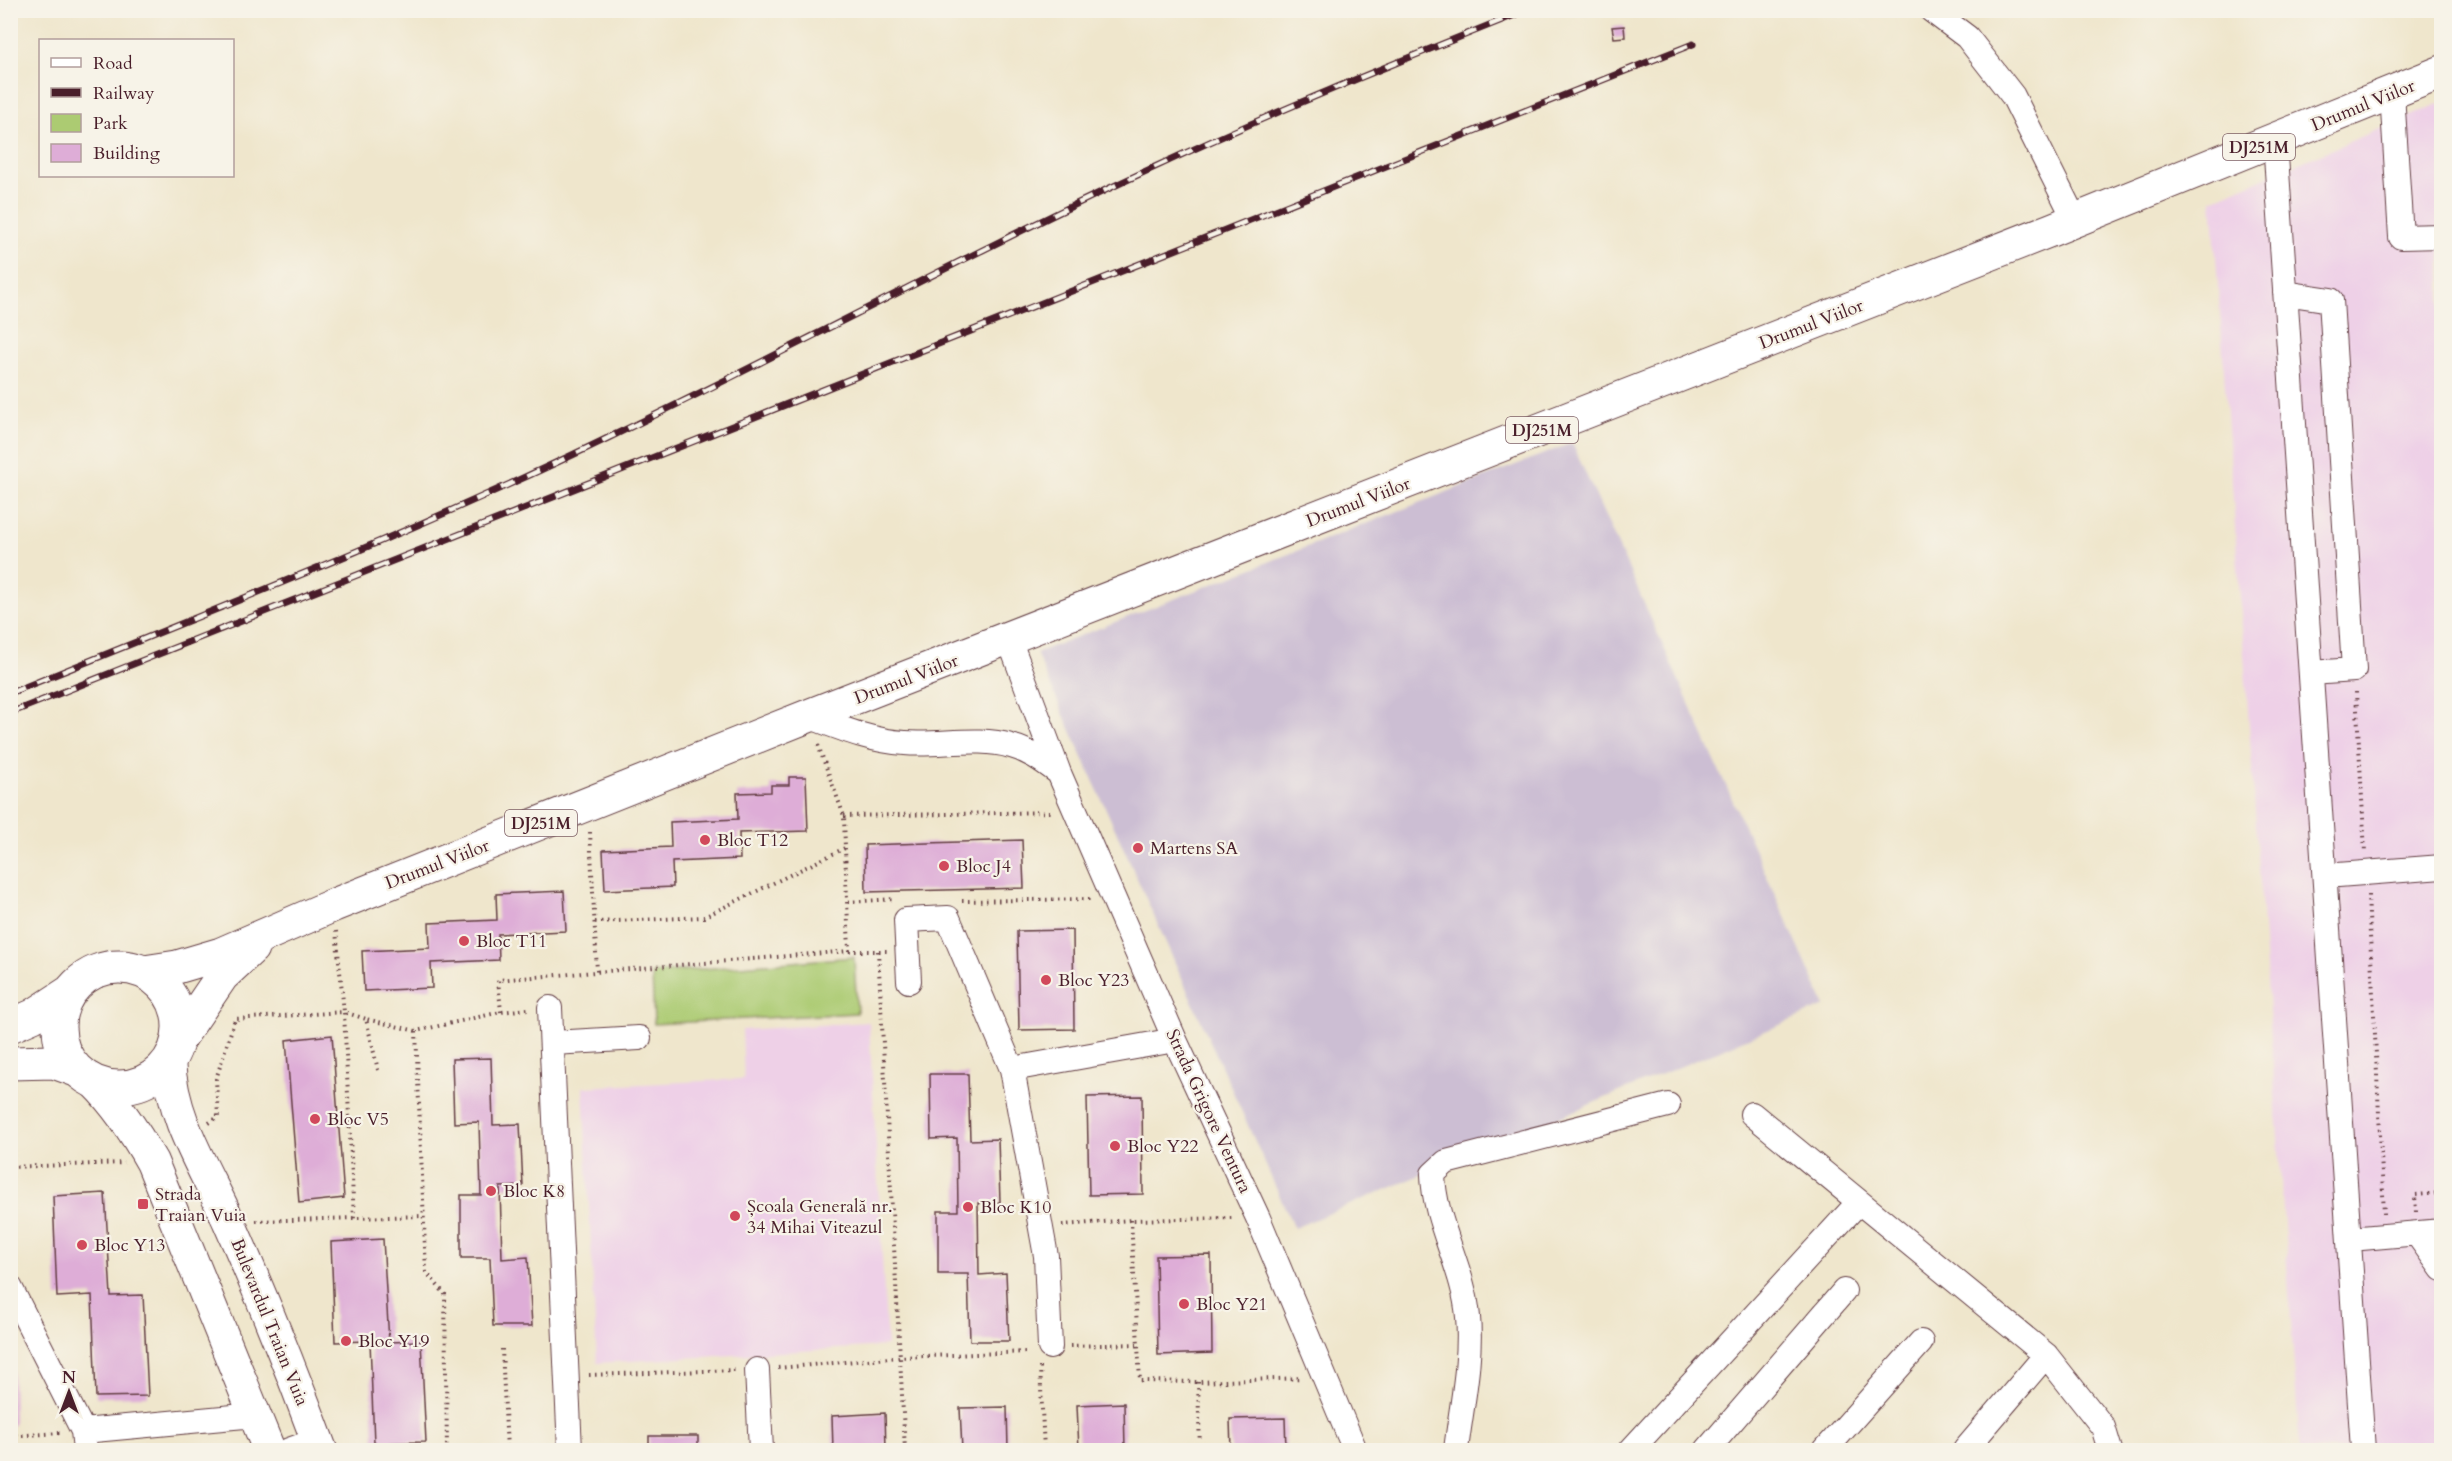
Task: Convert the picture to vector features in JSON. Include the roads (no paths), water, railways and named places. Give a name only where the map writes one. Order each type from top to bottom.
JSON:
[{"type":"highway","name":"Drumul Viilor","points":[[144,972],[199,961],[275,931],[334,904],[808,716],[2075,220],[2442,72]]},
{"type":"highway","name":"Drumul Viilor","points":[[173,1051],[222,976],[275,931]]},
{"type":"highway","name":"DJ251M","points":[[10,1026],[33,1016],[68,993],[83,978],[102,969],[123,966],[144,972]]},
{"type":"highway","points":[[144,972],[161,983],[173,1001],[179,1021],[173,1051]]},
{"type":"highway","points":[[68,993],[60,1012],[58,1033],[64,1053],[85,1076]]},
{"type":"highway","name":"DJ251M","points":[[10,1063],[54,1062],[114,1087],[135,1085],[154,1076],[173,1051]]},
{"type":"main road","name":"Bulevardul Traian Vuia","points":[[173,1051],[170,1086],[187,1137],[228,1221],[309,1447]]},
{"type":"main road","points":[[85,1076],[114,1101],[152,1162],[269,1450]]},
{"type":"street","points":[[1931,10],[1967,38],[2013,96],[2075,220]]},
{"type":"street","points":[[2392,93],[2401,237],[2442,236]]},
{"type":"street","points":[[2275,141],[2363,1450]]},
{"type":"street","points":[[2285,293],[2331,300],[2354,670],[2311,673]]},
{"type":"street","name":"Strada Grigore Ventura","points":[[1009,639],[1059,773],[1175,1040],[1258,1218],[1355,1450]]},
{"type":"street","name":"Strada Grigore Ventura","points":[[808,716],[871,739],[907,744],[961,742],[1010,745],[1035,755],[1059,773]]},
{"type":"street","points":[[2325,876],[2442,867]]},
{"type":"street","points":[[909,981],[906,920],[948,918],[1012,1069],[1047,1256],[1044,1349]]},
{"type":"street","points":[[550,1008],[570,1450]]},
{"type":"street","points":[[553,1043],[639,1038]]},
{"type":"street","points":[[1012,1069],[1175,1040]]},
{"type":"street","points":[[1456,1450],[1468,1348],[1468,1317],[1462,1283],[1433,1191],[1433,1174],[1446,1162],[1668,1105]]},
{"type":"street","points":[[1752,1114],[2046,1355],[2103,1427],[2110,1450]]},
{"type":"street","points":[[1631,1450],[1858,1203]]},
{"type":"street","points":[[2350,1239],[2442,1231]]},
{"type":"street","points":[[2416,1234],[2442,1269]]},
{"type":"street","points":[[10,1287],[84,1441],[255,1415]]},
{"type":"street","points":[[1707,1450],[1844,1291]]},
{"type":"street","points":[[1826,1450],[1922,1342]]},
{"type":"street","points":[[1965,1450],[2046,1355]]},
{"type":"street","points":[[757,1370],[761,1450]]},
{"type":"railway","points":[[10,693],[462,506],[678,404],[1088,198],[1294,105],[1527,10]]},
{"type":"railway","points":[[10,713],[1693,44]]},
{"type":"place","name":"Bloc T12","points":[[705,840]]},
{"type":"place","name":"Martens SA","points":[[1138,848]]},
{"type":"place","name":"Bloc J4","points":[[944,866]]},
{"type":"place","name":"Bloc T11","points":[[464,941]]},
{"type":"place","name":"Bloc Y23","points":[[1046,980]]},
{"type":"place","name":"Bloc V5","points":[[315,1119]]},
{"type":"place","name":"Bloc Y22","points":[[1115,1146]]},
{"type":"place","name":"Bloc K8","points":[[491,1191]]},
{"type":"place","name":"Strada Traian Vuia","points":[[143,1204]]},
{"type":"place","name":"Bloc K10","points":[[968,1207]]},
{"type":"place","name":"Școala Generală nr. 34 Mihai Viteazul","points":[[735,1216]]},
{"type":"place","name":"Bloc Y13","points":[[82,1245]]},
{"type":"place","name":"Bloc Y21","points":[[1184,1304]]},
{"type":"place","name":"Bloc Y19","points":[[346,1341]]}]
